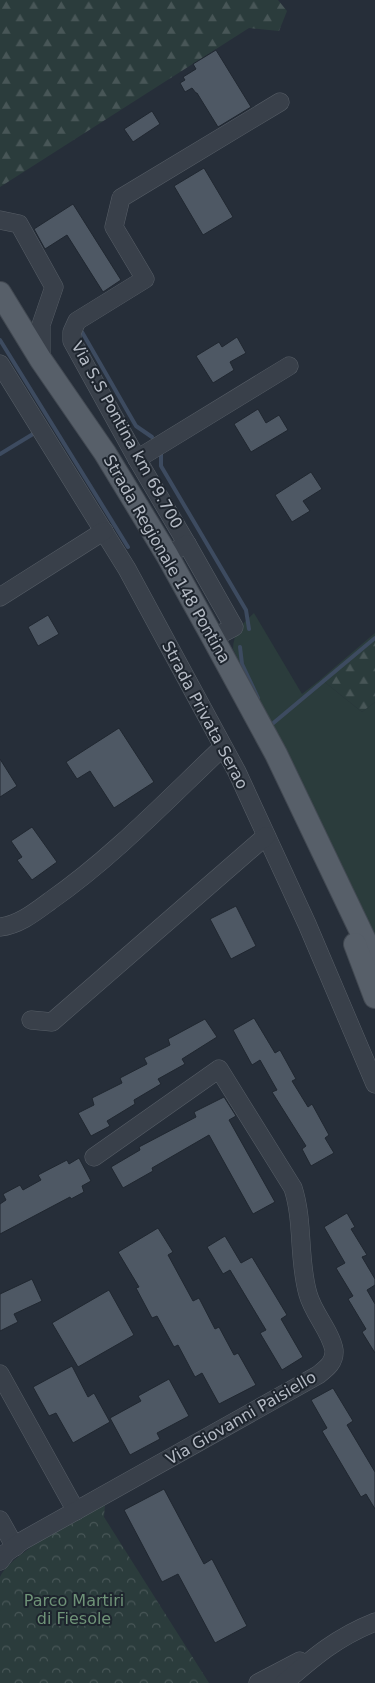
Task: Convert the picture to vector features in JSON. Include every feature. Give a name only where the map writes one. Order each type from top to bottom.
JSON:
[{"type":"main road","name":"Strada Regionale 148 Pontina","points":[[0,293],[41,360],[106,453],[167,556],[276,754],[375,961]]},
{"type":"main road","name":"Strada Regionale 148 Pontina","points":[[315,836],[375,997]]},
{"type":"street","name":"Via S.S Pontina km 69.700","points":[[213,638],[234,627],[137,459],[72,341],[72,332],[77,321],[145,279],[114,227],[121,198],[280,102]]},
{"type":"street","points":[[0,220],[19,224],[54,287],[41,325],[41,360]]},
{"type":"street","name":"Strada Privata Serao","points":[[0,364],[127,569],[237,772],[307,924],[375,1084]]},
{"type":"street","points":[[137,459],[289,366]]},
{"type":"street","points":[[0,597],[104,531]]},
{"type":"street","name":"Via S.S Pontina km 69.700","points":[[167,556],[187,544]]},
{"type":"street","points":[[0,927],[10,926],[30,915],[90,871],[223,747]]},
{"type":"street","points":[[31,1020],[52,1022],[266,836]]},
{"type":"street","name":"Via Giovanni Paisiello","points":[[0,1561],[22,1540],[318,1375],[329,1366],[333,1358],[334,1350],[308,1296],[297,1205],[293,1188],[220,1069],[94,1157]]},
{"type":"street","points":[[0,1374],[76,1511]]},
{"type":"street","points":[[0,1520],[14,1547]]},
{"type":"street","points":[[284,1683],[323,1650],[346,1635],[375,1622]]},
{"type":"street","points":[[258,1683],[284,1668],[323,1650]]},
{"type":"green space","points":[[0,0],[278,0],[287,11],[279,31],[249,28],[0,187]]},
{"type":"green space","points":[[254,613],[302,694],[321,679],[362,712],[375,702],[375,949],[306,794],[233,649],[237,633]]},
{"type":"green space","points":[[375,633],[375,702],[362,712],[321,679]]},
{"type":"green space","name":"Parco Martiri di Fiesole","points":[[105,1504],[104,1517],[209,1683],[0,1683],[0,1577],[7,1567],[32,1547]]},
{"type":"building","points":[[216,50],[251,107],[218,127],[197,93],[192,88],[185,92],[180,83],[185,80],[183,77],[196,69],[193,64]]},
{"type":"building","points":[[152,111],[160,124],[133,142],[124,129]]},
{"type":"building","points":[[204,168],[233,217],[203,235],[174,186]]},
{"type":"building","points":[[73,204],[121,280],[103,292],[67,235],[45,249],[34,229]]},
{"type":"building","points":[[237,337],[246,353],[230,362],[234,370],[213,383],[196,356],[219,342],[222,347]]},
{"type":"building","points":[[258,409],[266,423],[279,415],[288,430],[251,452],[234,424]]},
{"type":"building","points":[[311,472],[322,489],[303,501],[310,511],[292,522],[275,495]]},
{"type":"building","points":[[48,615],[59,634],[38,646],[28,627]]},
{"type":"building","points":[[119,728],[154,782],[114,808],[90,771],[77,779],[66,762]]},
{"type":"building","points":[[0,759],[17,786],[0,797]]},
{"type":"building","points":[[32,827],[57,862],[32,880],[17,860],[22,857],[11,841]]},
{"type":"building","points":[[236,906],[256,946],[231,959],[210,919]]},
{"type":"building","points":[[254,1018],[275,1053],[280,1050],[296,1079],[292,1081],[308,1107],[312,1104],[329,1135],[325,1138],[334,1153],[311,1166],[302,1149],[306,1146],[272,1092],[277,1090],[260,1060],[252,1065],[233,1030]]},
{"type":"building","points":[[205,1019],[217,1037],[182,1059],[185,1064],[158,1079],[161,1084],[134,1100],[135,1104],[107,1121],[110,1126],[91,1136],[78,1113],[94,1105],[92,1098],[122,1083],[120,1078],[147,1064],[144,1058],[170,1045],[168,1039]]},
{"type":"building","points":[[224,1097],[236,1116],[229,1120],[275,1202],[253,1214],[209,1135],[152,1168],[153,1171],[123,1188],[111,1167],[140,1150],[139,1147],[196,1117],[194,1112]]},
{"type":"building","points":[[79,1158],[91,1181],[82,1186],[84,1192],[71,1199],[70,1197],[0,1234],[0,1204],[6,1200],[3,1194],[20,1185],[23,1190],[41,1180],[38,1175],[67,1160],[69,1164]]},
{"type":"building","points":[[347,1213],[355,1227],[351,1229],[367,1255],[362,1257],[375,1279],[375,1285],[367,1290],[375,1304],[375,1353],[362,1332],[366,1329],[348,1299],[353,1296],[336,1268],[345,1263],[324,1227]]},
{"type":"building","points":[[158,1228],[173,1252],[168,1255],[193,1301],[199,1298],[215,1329],[219,1327],[234,1355],[238,1353],[256,1385],[219,1404],[202,1373],[195,1377],[178,1345],[174,1347],[157,1316],[152,1318],[136,1288],[139,1287],[118,1252]]},
{"type":"building","points":[[225,1236],[241,1263],[252,1257],[287,1315],[281,1319],[303,1357],[282,1370],[260,1333],[266,1330],[230,1270],[223,1274],[207,1247]]},
{"type":"building","points":[[32,1279],[42,1301],[14,1314],[18,1322],[0,1331],[0,1294]]},
{"type":"building","points":[[109,1290],[134,1335],[78,1367],[52,1323]]},
{"type":"building","points":[[72,1366],[88,1397],[94,1393],[110,1422],[73,1443],[56,1413],[49,1416],[33,1387]]},
{"type":"building","points":[[169,1379],[189,1416],[157,1433],[160,1439],[130,1455],[110,1418],[141,1401],[138,1396]]},
{"type":"building","points":[[333,1388],[353,1421],[347,1425],[375,1472],[375,1509],[366,1494],[361,1497],[322,1431],[327,1428],[311,1400]]},
{"type":"building","points":[[164,1489],[204,1564],[212,1559],[247,1626],[215,1643],[178,1574],[162,1582],[124,1510]]},
{"type":"waterway","points":[[82,332],[136,426],[152,437]]},
{"type":"waterway","points":[[0,340],[128,547]]},
{"type":"waterway","points":[[0,454],[33,434]]},
{"type":"waterway","points":[[161,453],[161,466],[246,610],[249,629]]},
{"type":"waterway","points":[[271,725],[375,638]]},
{"type":"waterway","points":[[240,647],[242,664],[258,698]]}]
